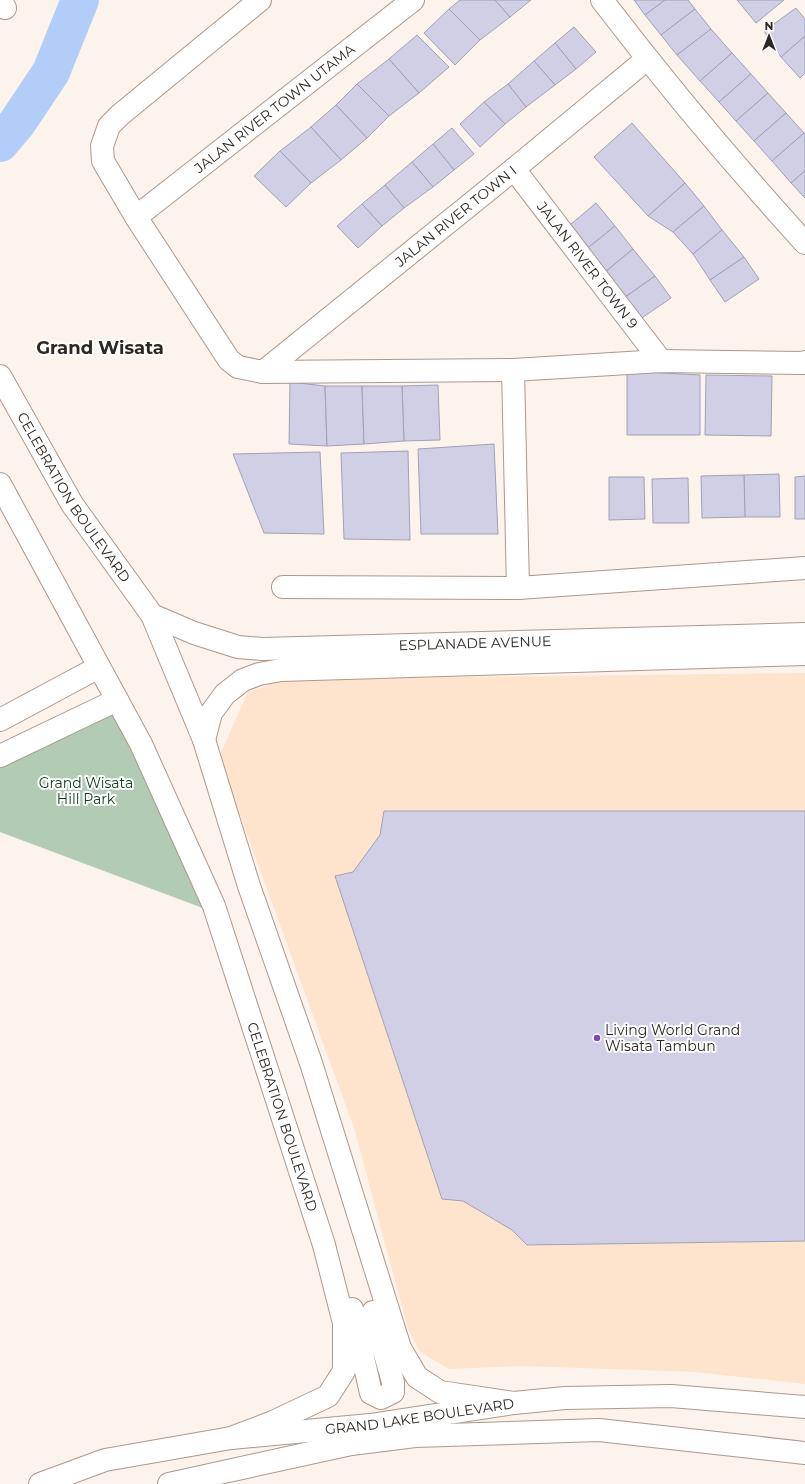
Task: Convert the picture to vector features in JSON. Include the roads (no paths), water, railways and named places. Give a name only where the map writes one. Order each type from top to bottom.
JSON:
[{"type":"street","points":[[260,0],[120,115],[109,126],[102,146],[104,161],[136,217],[229,360],[238,367],[263,372],[514,370],[661,361],[805,362]]},
{"type":"street","name":"JALAN RIVER TOWN UTAMA","points":[[136,217],[413,0]]},
{"type":"street","points":[[602,0],[647,59],[757,190],[805,243]]},
{"type":"street","name":"JALAN RIVER TOWN I","points":[[263,372],[514,170],[647,59]]},
{"type":"street","name":"JALAN RIVER TOWN 9","points":[[514,170],[661,361]]},
{"type":"street","points":[[514,370],[518,588]]},
{"type":"street","name":"CELEBRATION BOULEVARD","points":[[0,376],[72,504],[152,615],[204,740]]},
{"type":"street","points":[[0,484],[99,667],[0,720]]},
{"type":"street","points":[[283,587],[518,588],[805,568]]},
{"type":"street","name":"ESPLANADE AVENUE","points":[[152,615],[194,633],[238,647],[262,649],[805,634]]},
{"type":"street","name":"ESPLANADE AVENUE","points":[[204,740],[211,713],[225,694],[242,680],[259,674],[281,670],[805,654]]},
{"type":"street","name":"CELEBRATION BOULEVARD","points":[[99,667],[141,744],[214,906],[324,1245],[344,1323],[344,1371],[328,1396],[273,1422],[231,1438]]},
{"type":"street","points":[[0,756],[117,700]]},
{"type":"street","points":[[204,740],[250,886],[311,1063],[400,1348],[417,1377],[440,1392],[514,1403]]},
{"type":"street","points":[[324,1245],[339,1256],[371,1393],[381,1398],[393,1392],[393,1382],[338,1185],[330,1127]]},
{"type":"street","name":"GRAND LAKE BOULEVARD","points":[[40,1484],[105,1460],[231,1438],[370,1425],[514,1403],[565,1398],[671,1396],[805,1407]]},
{"type":"street","name":"GRAND LAKE BOULEVARD","points":[[169,1484],[351,1444],[415,1436],[599,1430],[805,1453]]},
{"type":"waterway","points":[[0,143],[17,123],[51,72],[80,0]]},
{"type":"place","name":"Living World Grand Wisata Tambun","points":[[597,1038]]},
{"type":"district","name":"Grand Wisata","points":[[100,348]]},
{"type":"park label","name":"Grand Wisata Hill Park","points":[[86,792]]}]
